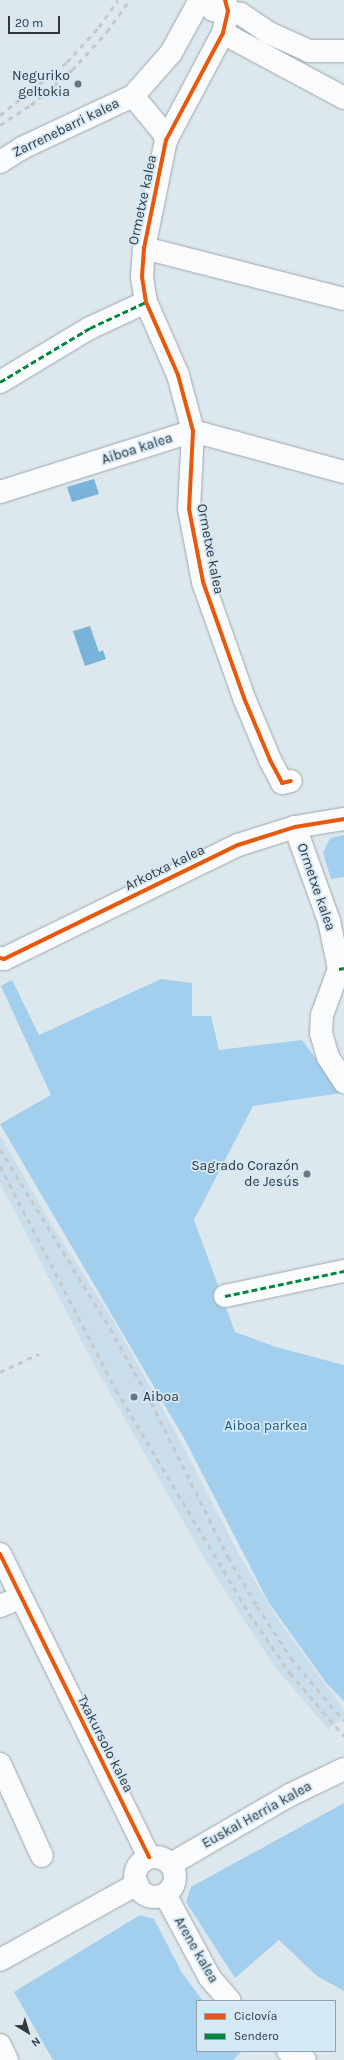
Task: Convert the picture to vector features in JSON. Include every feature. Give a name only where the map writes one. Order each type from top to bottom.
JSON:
[{"type":"street","points":[[166,140],[153,120],[133,96],[171,53],[199,3],[226,5],[269,33],[309,51],[344,51]]},
{"type":"street","name":"Ormetxe kalea","points":[[226,5],[223,33],[181,115],[166,140],[144,248],[142,277],[146,302],[178,375],[193,431],[189,509],[203,582],[244,698],[270,760],[282,782],[291,781]]},
{"type":"street","points":[[223,33],[344,98]]},
{"type":"street","name":"Zarrenebarri kalea","points":[[0,162],[22,148],[133,96]]},
{"type":"street","points":[[153,120],[170,122],[181,115]]},
{"type":"street","points":[[144,248],[344,299]]},
{"type":"street","points":[[0,382],[90,328],[146,302]]},
{"type":"street","points":[[193,431],[344,472]]},
{"type":"street","name":"Aiboa kalea","points":[[0,492],[193,431]]},
{"type":"street","name":"Arkotxa kalea","points":[[2,959],[238,845],[295,826],[344,819]]},
{"type":"street","name":"Ormetxe kalea","points":[[295,826],[329,921],[342,969],[322,1015],[321,1033],[328,1057],[344,1082]]},
{"type":"street","points":[[225,1296],[344,1271]]},
{"type":"street","name":"Txakursolo kalea","points":[[0,1554],[20,1598],[149,1857]]},
{"type":"street","points":[[0,1606],[20,1598]]},
{"type":"street","points":[[0,1764],[42,1856]]},
{"type":"street","name":"Euskal Herria kalea","points":[[171,1864],[290,1795],[344,1769]]},
{"type":"street","points":[[149,1857],[162,1858],[171,1864],[175,1879],[166,1896],[145,1894],[136,1884],[136,1871],[143,1860],[149,1857]]},
{"type":"street","points":[[0,1960],[136,1884]]},
{"type":"street","name":"Arene kalea","points":[[166,1896],[210,1978],[229,2000]]},
{"type":"street","points":[[0,2045],[7,2060]]},
{"type":"street","points":[[290,2052],[305,2060]]},
{"type":"shaded area","points":[[94,479],[99,494],[72,502],[67,487]]},
{"type":"shaded area","points":[[90,626],[99,652],[103,650],[106,659],[85,666],[73,631]]},
{"type":"shaded area","points":[[0,1136],[58,1235],[114,1322],[176,1433],[238,1553],[279,1621],[344,1710],[344,1718],[328,1729],[276,1668],[206,1561],[92,1361],[0,1183]]},
{"type":"green space","points":[[344,835],[344,877],[331,879],[323,853],[330,838]]},
{"type":"green space","name":"Aiboa parkea","points":[[161,979],[192,983],[192,1016],[211,1016],[219,1050],[302,1040],[341,1093],[253,1106],[194,1220],[235,1332],[276,1347],[344,1365],[344,1701],[327,1684],[269,1603],[184,1438],[0,1124],[51,1095],[1,986],[12,980],[39,1035]]},
{"type":"green space","points":[[344,1803],[344,1991],[317,1976],[279,1940],[235,1978],[186,1902],[191,1887]]},
{"type":"green space","points":[[140,1915],[154,1919],[182,1973],[202,2000],[196,2000],[196,2052],[241,2052],[233,2060],[53,2060],[14,1992]]},
{"type":"railway","points":[[0,115],[67,62],[99,27],[118,0]]},
{"type":"railway","points":[[0,125],[31,105],[72,70],[107,32],[129,0]]},
{"type":"railway","points":[[0,1149],[115,1337],[151,1402],[228,1557],[257,1606],[291,1658],[344,1721]]},
{"type":"railway","points":[[0,1166],[116,1390],[249,1613],[290,1673],[344,1736]]},
{"type":"railway","points":[[0,1372],[39,1354]]},
{"type":"marked path","points":[[0,382],[90,328],[146,302]]},
{"type":"marked path","points":[[339,969],[344,968]]},
{"type":"marked path","points":[[225,1296],[344,1271]]},
{"type":"cycle path","points":[[225,0],[228,11],[223,33],[166,140],[144,248],[142,277],[146,302],[178,375],[193,431],[189,509],[203,582],[244,698],[270,760],[282,783],[291,781]]},
{"type":"cycle path","points":[[0,958],[4,959],[238,845],[295,827],[344,819]]},
{"type":"cycle path","points":[[0,1554],[149,1857]]},
{"type":"place","name":"Neguriko geltokia","points":[[78,84]]},
{"type":"place","name":"Sagrado Corazón de Jesús","points":[[307,1174]]},
{"type":"place","name":"Aiboa","points":[[134,1397]]}]
